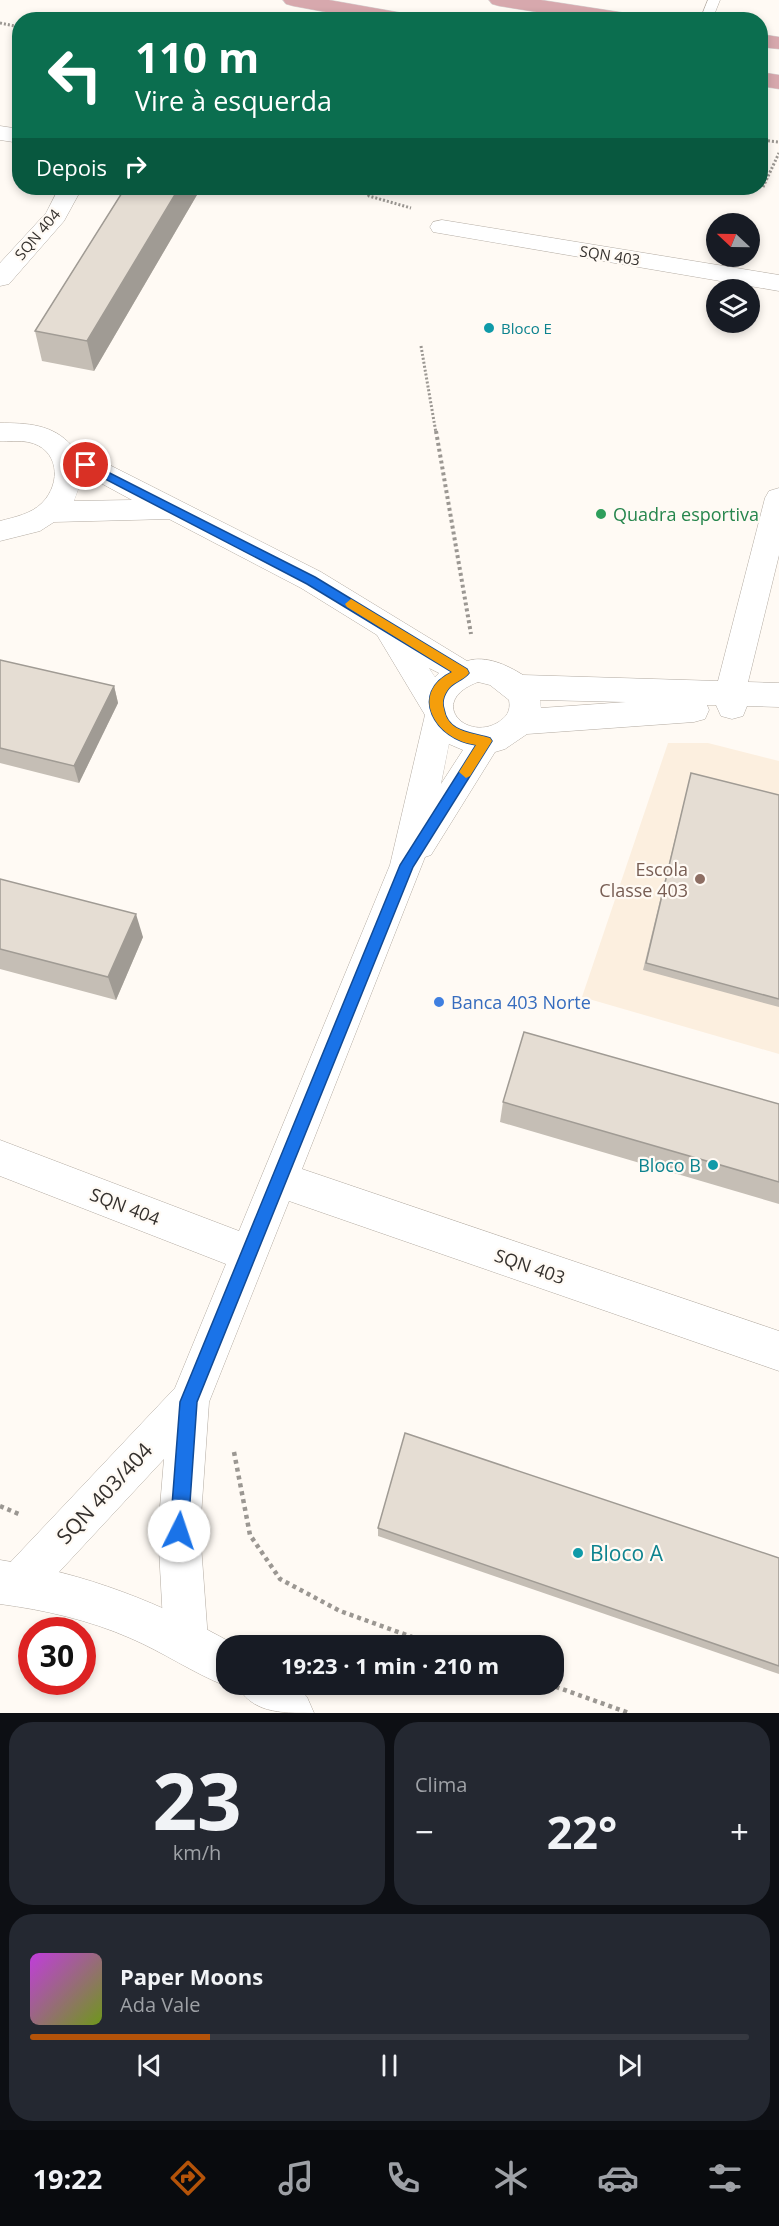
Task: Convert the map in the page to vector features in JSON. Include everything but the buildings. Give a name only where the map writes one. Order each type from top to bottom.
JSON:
[{"type":"main road","points":[[292,0],[362,12]]},
{"type":"main road","points":[[499,0],[579,12]]},
{"type":"street","name":"SQN 404","points":[[0,278],[56,216],[66,195]]},
{"type":"street","name":"SQN 403","points":[[442,227],[779,283]]},
{"type":"street","points":[[4,426],[52,441],[65,453],[311,580],[470,671]]},
{"type":"street","points":[[0,531],[28,524],[50,512],[66,493],[71,473],[65,453]]},
{"type":"street","points":[[731,700],[779,498]]},
{"type":"street","points":[[50,512],[171,509]]},
{"type":"street","points":[[384,623],[449,730],[466,739],[485,741],[506,735],[521,722],[779,697]]},
{"type":"street","points":[[437,710],[440,690],[449,679],[470,671],[493,672],[507,678],[524,698],[521,722]]},
{"type":"street","points":[[517,687],[731,700]]},
{"type":"street","name":"SQN 403/404","points":[[407,865],[437,710]]},
{"type":"street","name":"SQN 403/404","points":[[186,1640],[179,1531],[189,1402],[407,865],[485,741]]},
{"type":"street","name":"SQN 404","points":[[0,1158],[250,1254]]},
{"type":"street","name":"SQN 403","points":[[280,1180],[779,1351]]},
{"type":"street","name":"SQN 403/404","points":[[9,1583],[189,1402]]},
{"type":"street","points":[[9,1583],[71,1595],[126,1613],[186,1640],[216,1658]]},
{"type":"street","points":[[272,1695],[291,1713]]},
{"type":"path","points":[[768,176],[779,153]]},
{"type":"path","points":[[368,195],[379,200],[436,214],[438,225],[442,227]]},
{"type":"path","points":[[421,346],[470,671]]},
{"type":"path","points":[[189,1402],[216,1423],[234,1451],[250,1535],[280,1579],[340,1611],[407,1635]]},
{"type":"path","points":[[564,1690],[629,1713]]},
{"type":"shaded area","name":"Escola Classe 403","points":[[668,743],[708,743],[779,761],[779,1054],[582,997]]},
{"type":"slow traffic","points":[[351,604],[462,673],[449,679],[440,690],[436,703],[438,717],[449,730],[466,739],[485,741],[466,772]]},
{"type":"place","name":"Bloco E","points":[[489,328]]},
{"type":"place","name":"Quadra esportiva","points":[[601,514]]},
{"type":"place","name":"Escola Classe 403","points":[[700,879]]},
{"type":"place","name":"Banca 403 Norte","points":[[439,1002]]},
{"type":"place","name":"Bloco B","points":[[713,1165]]},
{"type":"place","name":"Bloco A","points":[[578,1553]]},
{"type":"route","points":[[86,465],[311,580],[462,673],[449,679],[440,690],[436,703],[438,717],[449,730],[466,739],[485,741],[407,865],[189,1402],[179,1531]]}]
